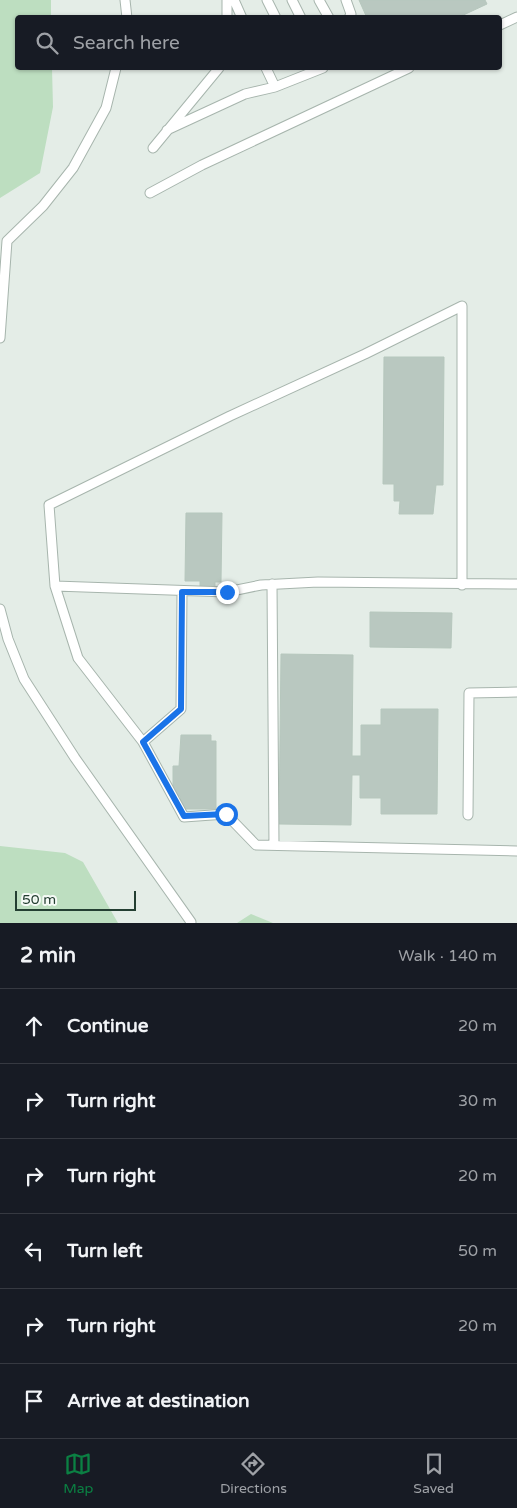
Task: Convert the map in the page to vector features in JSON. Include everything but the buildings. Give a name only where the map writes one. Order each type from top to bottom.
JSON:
[{"type":"lane","points":[[125,0],[127,15]]},
{"type":"lane","points":[[227,0],[227,15]]},
{"type":"lane","points":[[234,0],[241,15]]},
{"type":"lane","points":[[267,0],[274,15]]},
{"type":"lane","points":[[292,0],[300,15]]},
{"type":"lane","points":[[319,0],[327,15]]},
{"type":"lane","points":[[346,0],[350,15]]},
{"type":"lane","points":[[502,24],[517,17]]},
{"type":"lane","points":[[0,338],[7,241],[43,206],[73,168],[106,108],[116,70]]},
{"type":"lane","points":[[153,148],[217,70]]},
{"type":"lane","points":[[267,70],[275,87]]},
{"type":"lane","points":[[150,193],[202,164],[405,70]]},
{"type":"lane","points":[[167,130],[244,94],[275,87],[305,71]]},
{"type":"lane","points":[[462,584],[462,306],[365,354],[230,416],[49,506],[55,586],[78,658],[143,742],[184,816],[226,814],[256,845],[517,851]]},
{"type":"lane","points":[[55,586],[182,592],[227,592],[272,584],[318,582],[517,584]]},
{"type":"lane","points":[[272,584],[274,845]]},
{"type":"lane","points":[[143,742],[181,709],[182,592]]},
{"type":"lane","points":[[0,609],[8,639],[24,679],[75,758],[192,922]]},
{"type":"lane","points":[[468,815],[469,693],[517,692]]},
{"type":"green space","points":[[0,0],[51,0],[51,15],[15,15],[15,70],[52,70],[53,107],[40,173],[0,198]]},
{"type":"green space","points":[[0,846],[65,853],[83,862],[118,923],[0,923]]},
{"type":"green space","points":[[251,914],[273,923],[237,923]]},
{"type":"route","points":[[226,814],[184,816],[143,742],[181,709],[182,592],[227,592]]}]
